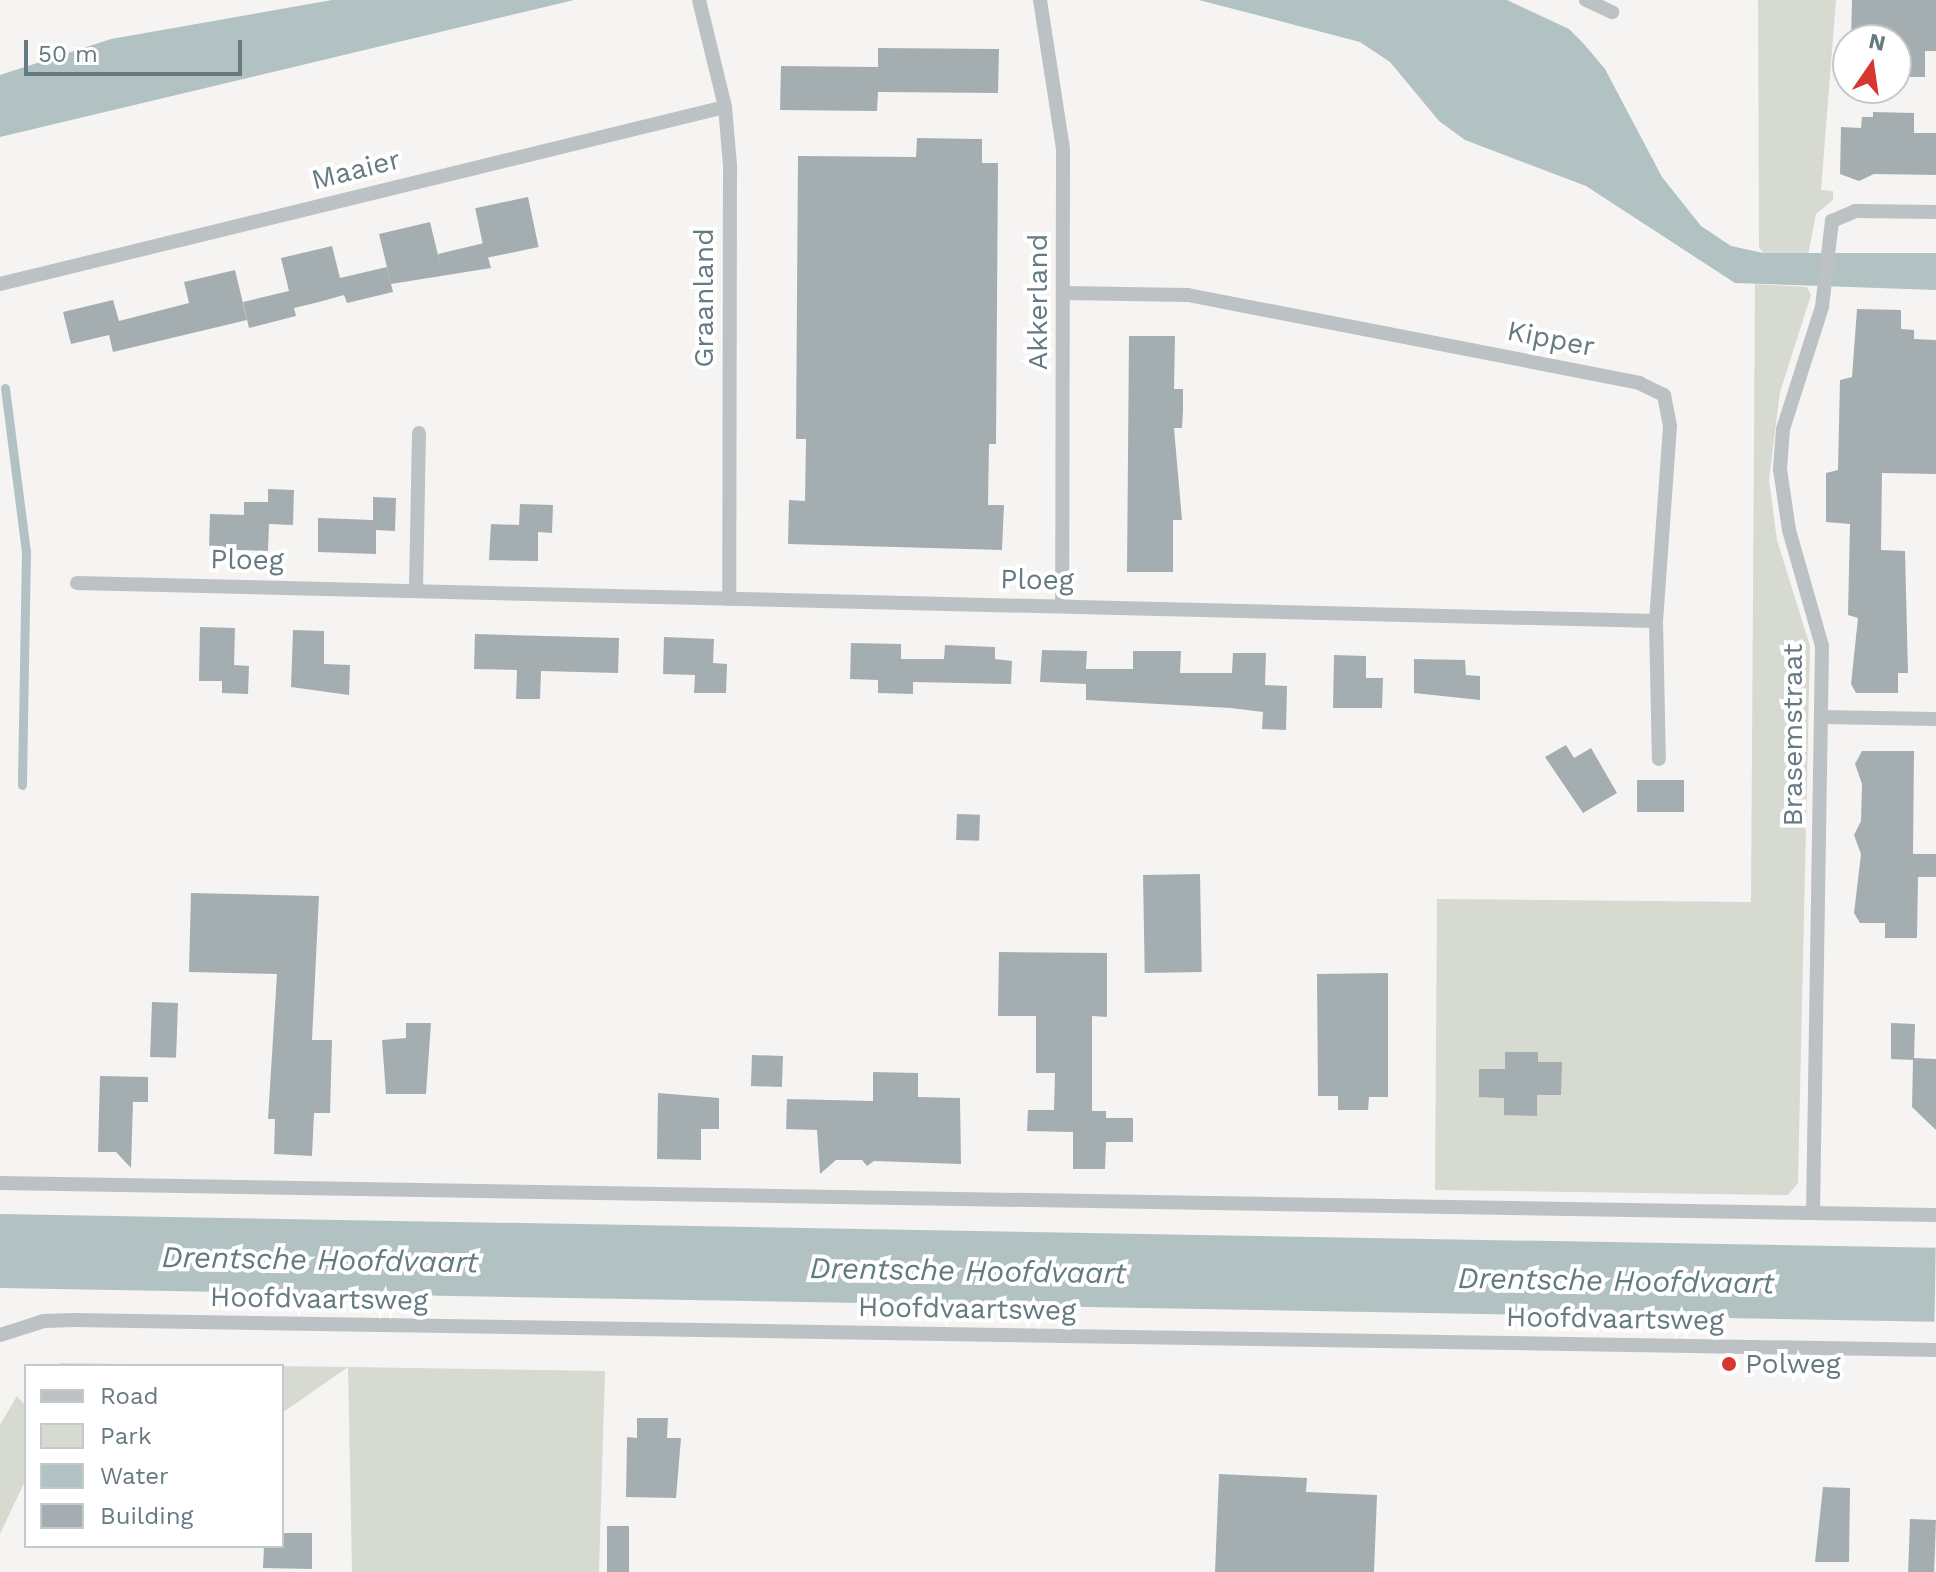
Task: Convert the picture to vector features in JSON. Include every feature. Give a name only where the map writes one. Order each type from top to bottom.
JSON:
[{"type":"street","name":"Graanland","points":[[699,0],[725,107],[730,165],[729,599]]},
{"type":"street","name":"Akkerland","points":[[1040,0],[1063,149],[1062,606]]},
{"type":"street","points":[[1586,0],[1612,12]]},
{"type":"street","name":"Maaier","points":[[0,284],[725,107]]},
{"type":"street","name":"Brasemstraat","points":[[1813,1213],[1822,646],[1789,530],[1780,460],[1791,389],[1825,288],[1826,253],[1832,221],[1855,211],[1936,212]]},
{"type":"street","name":"Kipper","points":[[1064,293],[1188,295],[1639,383],[1664,395],[1670,426],[1656,621],[1659,759]]},
{"type":"street","points":[[416,589],[419,433]]},
{"type":"street","name":"Ploeg","points":[[77,583],[1656,621]]},
{"type":"street","points":[[1821,717],[1936,719]]},
{"type":"street","points":[[0,1183],[1936,1215]]},
{"type":"street","name":"Hoofdvaartsweg","points":[[1,1333],[74,1320],[1936,1350]]},
{"type":"green space","points":[[1758,0],[1836,0],[1821,190],[1833,191],[1833,200],[1816,214],[1808,255],[1763,253],[1759,247]]},
{"type":"green space","points":[[1755,284],[1807,287],[1811,295],[1780,392],[1769,480],[1777,540],[1810,646],[1798,1183],[1788,1195],[1435,1190],[1437,899],[1751,902]]},
{"type":"green space","points":[[284,1366],[349,1367],[605,1371],[599,1572],[352,1572],[348,1367],[284,1412]]},
{"type":"green space","points":[[17,1396],[24,1404],[24,1483],[0,1534],[0,1425]]},
{"type":"water","points":[[332,0],[574,0],[0,137],[0,75],[111,39]]},
{"type":"water","points":[[1199,0],[1507,0],[1569,29],[1584,44],[1605,69],[1662,177],[1701,226],[1731,246],[1763,253],[1936,253],[1936,290],[1735,283],[1586,186],[1465,140],[1439,121],[1390,62],[1360,42]]},
{"type":"water","name":"Drentsche Hoofdvaart","points":[[0,1214],[1936,1248],[1934,1322],[0,1288]]},
{"type":"building","points":[[1852,0],[1936,0],[1936,51],[1925,51],[1925,77],[1912,77],[1912,24],[1851,24]]},
{"type":"building","points":[[878,48],[999,49],[998,93],[878,92],[877,111],[780,110],[781,66],[878,67]]},
{"type":"building","points":[[1873,112],[1914,113],[1914,133],[1936,133],[1936,175],[1874,174],[1859,181],[1840,174],[1841,127],[1861,128],[1862,117],[1873,117]]},
{"type":"building","points":[[917,138],[982,139],[982,163],[998,163],[996,444],[989,444],[988,505],[1004,505],[1002,550],[788,544],[789,500],[805,501],[806,439],[796,439],[798,156],[916,157]]},
{"type":"building","points":[[528,197],[539,247],[486,258],[475,208]]},
{"type":"building","points":[[430,222],[441,267],[438,254],[484,243],[491,268],[391,284],[379,234]]},
{"type":"building","points":[[332,246],[340,278],[387,267],[393,292],[347,303],[344,295],[294,308],[296,316],[249,328],[243,302],[289,291],[281,258]]},
{"type":"building","points":[[235,270],[247,320],[113,352],[109,335],[71,344],[63,312],[113,300],[119,321],[189,303],[184,282]]},
{"type":"building","points":[[1857,309],[1901,310],[1901,329],[1914,330],[1914,339],[1936,340],[1936,474],[1882,473],[1881,550],[1905,551],[1908,673],[1898,673],[1898,693],[1856,693],[1851,684],[1858,618],[1848,615],[1850,524],[1826,522],[1826,473],[1838,470],[1840,380],[1852,377]]},
{"type":"building","points":[[1129,336],[1175,336],[1174,389],[1183,389],[1183,411],[1182,428],[1174,428],[1182,520],[1173,520],[1173,572],[1127,572]]},
{"type":"building","points":[[268,489],[294,490],[293,525],[269,524],[268,551],[209,549],[210,514],[244,515],[244,502],[268,502]]},
{"type":"building","points":[[373,497],[396,498],[395,531],[376,530],[376,554],[318,552],[318,518],[373,520]]},
{"type":"building","points":[[520,504],[553,505],[552,533],[538,532],[538,561],[489,560],[491,524],[519,525]]},
{"type":"building","points":[[200,627],[235,628],[234,665],[249,666],[248,694],[222,693],[222,681],[199,681]]},
{"type":"building","points":[[293,630],[324,631],[324,664],[350,665],[349,695],[291,687]]},
{"type":"building","points":[[475,634],[619,638],[618,673],[541,671],[540,699],[516,699],[517,670],[474,669]]},
{"type":"building","points":[[664,637],[714,639],[713,663],[727,664],[726,693],[694,693],[695,675],[663,674]]},
{"type":"building","points":[[851,643],[901,644],[901,659],[944,659],[945,645],[995,647],[995,659],[1012,661],[1011,684],[913,682],[913,694],[878,693],[878,680],[850,679]]},
{"type":"building","points":[[1042,650],[1087,651],[1086,669],[1133,669],[1133,651],[1181,651],[1180,673],[1232,673],[1233,653],[1266,653],[1265,685],[1287,686],[1286,730],[1262,729],[1263,712],[1086,700],[1086,684],[1040,682]]},
{"type":"building","points":[[1334,655],[1366,656],[1366,678],[1383,678],[1382,708],[1333,708]]},
{"type":"building","points":[[1414,659],[1465,660],[1466,675],[1480,676],[1480,700],[1414,693]]},
{"type":"building","points":[[1566,745],[1574,758],[1591,748],[1617,793],[1583,813],[1545,757]]},
{"type":"building","points":[[1862,751],[1914,751],[1913,854],[1936,854],[1936,877],[1918,877],[1917,938],[1885,938],[1885,923],[1860,923],[1854,913],[1861,854],[1854,835],[1861,821],[1862,784],[1855,764]]},
{"type":"building","points":[[1637,780],[1684,780],[1684,812],[1637,812]]},
{"type":"building","points":[[957,814],[980,815],[979,841],[956,840]]},
{"type":"building","points":[[1200,874],[1202,972],[1145,973],[1143,875]]},
{"type":"building","points":[[191,893],[319,896],[312,1040],[332,1040],[330,1113],[314,1113],[312,1156],[274,1154],[275,1119],[268,1119],[277,974],[189,972]]},
{"type":"building","points":[[999,952],[1107,953],[1107,1017],[1092,1016],[1092,1111],[1106,1111],[1106,1118],[1133,1118],[1133,1142],[1106,1142],[1105,1169],[1073,1169],[1073,1132],[1027,1131],[1028,1110],[1054,1110],[1055,1073],[1036,1073],[1036,1016],[998,1016]]},
{"type":"building","points":[[1388,973],[1388,1097],[1369,1097],[1368,1110],[1338,1110],[1338,1096],[1318,1096],[1317,974]]},
{"type":"building","points":[[152,1002],[178,1003],[176,1058],[150,1057]]},
{"type":"building","points":[[406,1023],[431,1023],[426,1094],[386,1094],[382,1040],[406,1038]]},
{"type":"building","points":[[1891,1023],[1915,1024],[1914,1058],[1936,1059],[1936,1130],[1912,1107],[1913,1060],[1891,1059]]},
{"type":"building","points":[[1505,1052],[1538,1052],[1538,1062],[1562,1062],[1561,1095],[1537,1095],[1537,1116],[1504,1115],[1504,1098],[1479,1097],[1479,1069],[1505,1069]]},
{"type":"building","points":[[752,1055],[783,1056],[782,1087],[751,1086]]},
{"type":"building","points":[[873,1072],[918,1073],[918,1097],[960,1098],[961,1164],[874,1161],[867,1166],[862,1160],[836,1160],[820,1174],[817,1130],[786,1129],[787,1099],[873,1101]]},
{"type":"building","points":[[100,1076],[148,1077],[148,1102],[133,1102],[131,1168],[116,1152],[98,1152]]},
{"type":"building","points":[[658,1093],[719,1098],[719,1129],[701,1129],[701,1160],[657,1159]]},
{"type":"building","points":[[637,1418],[668,1418],[667,1438],[681,1438],[676,1498],[626,1497],[627,1437],[637,1438]]},
{"type":"building","points":[[1219,1474],[1307,1478],[1306,1492],[1377,1495],[1374,1572],[1215,1572]]},
{"type":"building","points":[[1823,1487],[1850,1488],[1849,1562],[1815,1562]]},
{"type":"building","points":[[1910,1519],[1936,1520],[1934,1572],[1908,1572]]},
{"type":"building","points":[[607,1526],[629,1526],[629,1572],[607,1572]]},
{"type":"building","points":[[284,1533],[312,1533],[312,1569],[263,1568],[264,1548],[284,1548]]},
{"type":"waterway","points":[[5,388],[26,551],[22,785]]},
{"type":"place","name":"Polweg","points":[[1729,1364]]}]
